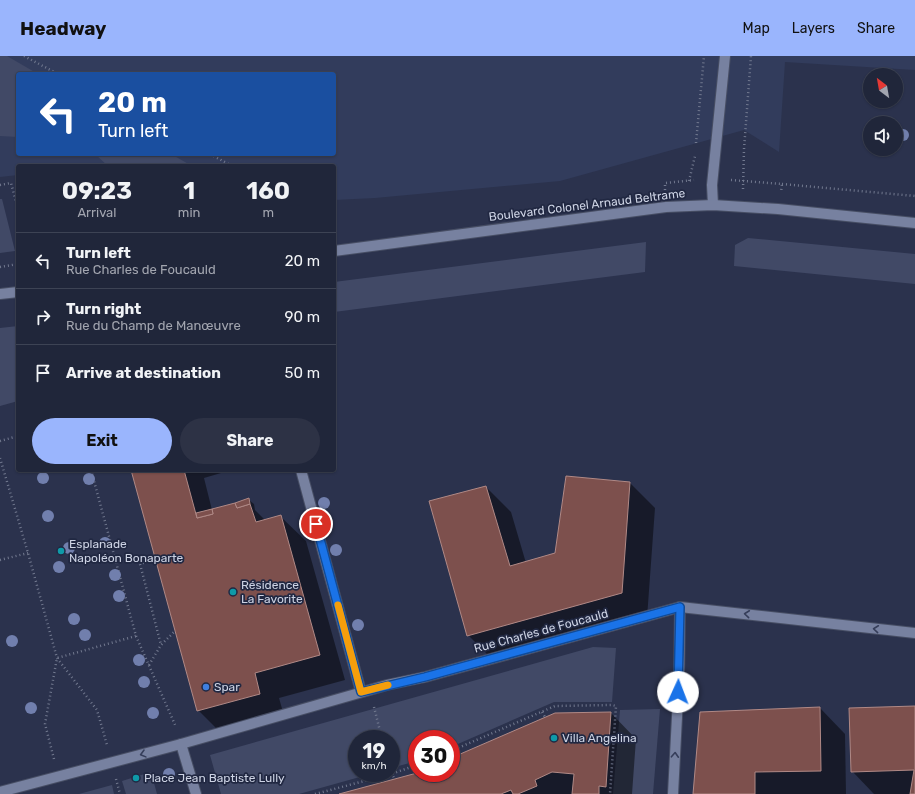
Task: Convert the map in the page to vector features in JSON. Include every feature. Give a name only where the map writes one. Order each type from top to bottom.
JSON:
[{"type":"street","points":[[713,205],[712,184],[725,56]]},
{"type":"street","name":"Boulevard Colonel Arnaud Beltrame","points":[[336,250],[666,206],[713,205],[778,209],[915,223]]},
{"type":"street","points":[[0,294],[16,292]]},
{"type":"street","points":[[302,472],[366,691]]},
{"type":"street","points":[[673,794],[679,678],[680,607]]},
{"type":"street","name":"Rue Charles de Foucauld","points":[[0,792],[181,744],[366,691],[425,677],[680,607],[915,633]]},
{"type":"street","points":[[181,744],[196,794]]},
{"type":"path","points":[[24,56],[54,72]]},
{"type":"path","points":[[689,181],[695,156],[704,56]]},
{"type":"path","points":[[742,207],[744,149],[751,56]]},
{"type":"path","points":[[214,156],[228,164]]},
{"type":"path","points":[[0,185],[11,183],[16,202]]},
{"type":"path","points":[[782,184],[915,196]]},
{"type":"path","points":[[0,267],[16,264]]},
{"type":"path","points":[[0,441],[16,437]]},
{"type":"path","points":[[0,458],[57,658],[97,710],[111,762]]},
{"type":"path","points":[[92,472],[136,636],[174,720]]},
{"type":"path","points":[[0,560],[28,553]]},
{"type":"path","points":[[155,559],[140,564],[161,645]]},
{"type":"path","points":[[149,665],[161,645],[175,632]]},
{"type":"path","points":[[57,658],[136,636]]},
{"type":"path","points":[[57,658],[45,724],[59,776]]},
{"type":"path","points":[[366,691],[379,730]]},
{"type":"path","points":[[460,747],[556,706],[616,706],[610,794]]},
{"type":"path","points":[[542,712],[544,717]]},
{"type":"path","points":[[315,794],[358,782]]},
{"type":"shaded area","points":[[0,56],[915,56],[915,70],[903,69],[903,68],[785,62],[779,152],[744,130],[560,181],[375,198],[336,200],[336,164],[16,164],[16,175],[0,177]]},
{"type":"shaded area","points":[[0,56],[7,56],[35,72],[16,72],[16,137],[0,136]]},
{"type":"shaded area","points":[[97,156],[174,156],[188,164],[106,164]]},
{"type":"shaded area","points":[[0,199],[2,199],[15,251],[0,253]]},
{"type":"shaded area","points":[[748,238],[915,254],[915,284],[734,266],[735,245]]},
{"type":"shaded area","points":[[646,242],[645,272],[336,312],[336,282]]},
{"type":"shaded area","points":[[16,326],[16,402],[0,406],[0,328]]},
{"type":"shaded area","points":[[593,647],[616,648],[612,702],[554,702],[460,743],[460,730],[408,730],[408,763],[400,766],[400,730],[348,730],[348,780],[299,794],[221,794],[210,755]]},
{"type":"shaded area","points":[[660,709],[653,794],[613,794],[620,710]]},
{"type":"shaded area","points":[[151,772],[157,794],[126,794],[122,781]]},
{"type":"shaded area","points":[[112,785],[114,794],[79,794]]},
{"type":"building","name":"Résidence La Favorite","points":[[132,472],[185,472],[197,518],[213,514],[212,509],[235,503],[237,508],[250,504],[256,522],[281,515],[320,655],[255,673],[260,694],[197,711]]},
{"type":"building","points":[[566,476],[630,482],[622,593],[467,636],[429,501],[486,486],[510,566],[555,553]]},
{"type":"building","points":[[249,498],[250,504],[237,508],[235,503]]},
{"type":"building","points":[[212,509],[213,514],[197,518],[196,513]]},
{"type":"building","points":[[915,706],[915,794],[910,794],[914,770],[851,772],[849,708]]},
{"type":"building","points":[[820,707],[821,771],[755,772],[755,794],[693,794],[700,712]]},
{"type":"building","name":"Villa Angelina","points":[[611,712],[606,787],[599,786],[599,794],[572,794],[574,774],[552,772],[535,780],[537,786],[518,794],[513,794],[511,790],[501,794],[339,794],[384,782],[400,782],[400,778],[408,775],[408,782],[460,782],[460,754],[555,713]]},
{"type":"slow traffic","points":[[338,605],[361,692],[388,685]]},
{"type":"place","name":"Esplanade Napoléon Bonaparte","points":[[61,551]]},
{"type":"place","name":"Résidence La Favorite","points":[[233,592]]},
{"type":"place","name":"Spar","points":[[206,687]]},
{"type":"place","name":"Villa Angelina","points":[[554,738]]},
{"type":"place","name":"Place Jean Baptiste Lully","points":[[136,778]]},
{"type":"route","points":[[316,524],[361,692],[425,677],[680,607],[678,692]]}]
